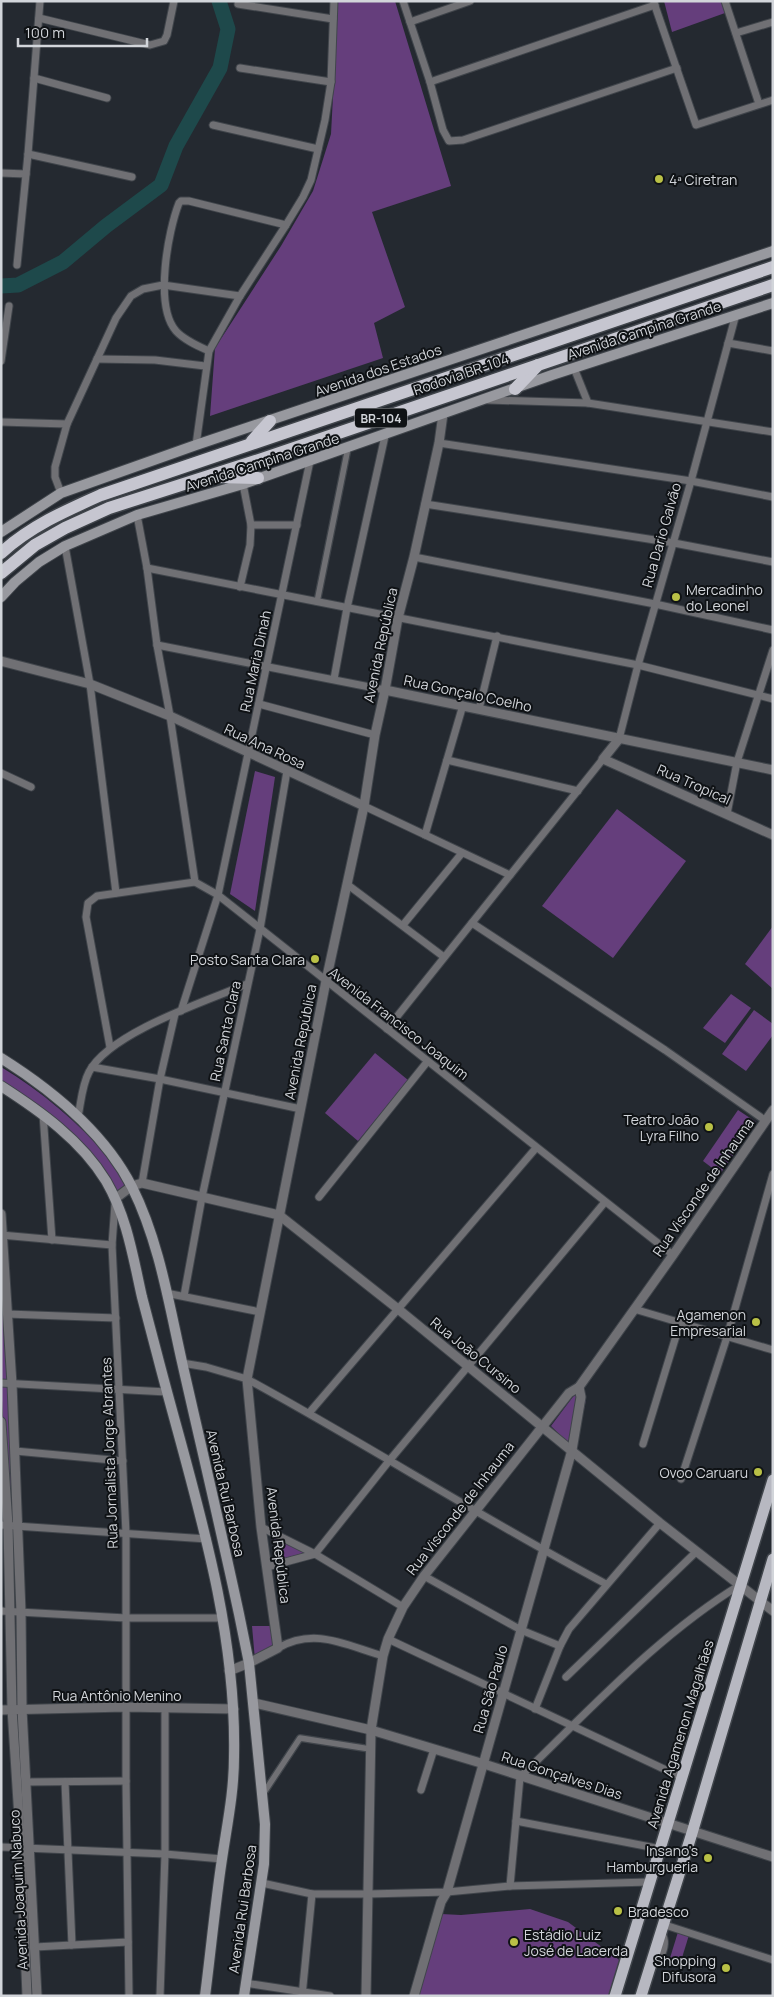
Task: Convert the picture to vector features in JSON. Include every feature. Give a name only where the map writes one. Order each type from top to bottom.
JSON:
[{"type":"highway","name":"Rodovia BR-104","points":[[1,552],[23,534],[52,516],[101,495],[773,267]]},
{"type":"highway","name":"Rodovia BR-104","points":[[1,573],[36,545],[64,528],[109,508],[208,477],[773,285]]},
{"type":"highway","points":[[515,388],[540,363]]},
{"type":"highway","points":[[250,443],[270,421]]},
{"type":"highway","points":[[208,477],[258,478]]},
{"type":"main road","name":"Avenida dos Estados","points":[[1,532],[61,493],[196,445],[773,251]]},
{"type":"main road","name":"Avenida Campina Grande","points":[[1,597],[15,582],[40,562],[65,546],[137,515],[243,484],[385,436],[515,388],[773,303]]},
{"type":"main road","name":"Avenida Rui Barbosa","points":[[1,1058],[41,1086],[78,1117],[115,1160],[132,1186],[143,1214],[166,1293],[249,1663],[254,1703],[265,1824],[264,1864],[244,1996]]},
{"type":"main road","name":"Avenida Rui Barbosa","points":[[1,1086],[43,1114],[66,1134],[88,1157],[116,1198],[133,1249],[143,1298],[207,1539],[222,1618],[234,1710],[234,1757],[232,1805],[222,1859],[205,1996]]},
{"type":"main road","name":"Avenida Agamenon Magalhães","points":[[616,1996],[649,1882],[669,1824],[773,1480]]},
{"type":"main road","points":[[640,1996],[692,1832],[773,1559]]},
{"type":"street","points":[[17,265],[40,1]]},
{"type":"street","points":[[39,18],[140,44],[158,44],[167,35],[174,1]]},
{"type":"street","points":[[196,445],[205,366],[209,351],[240,296],[303,197],[310,180],[331,82],[334,1]]},
{"type":"street","points":[[404,1],[443,130],[449,141],[463,140],[677,68]]},
{"type":"street","points":[[410,22],[470,1]]},
{"type":"street","points":[[725,1],[759,104]]},
{"type":"street","points":[[430,82],[654,3],[696,125],[773,100]]},
{"type":"street","points":[[238,4],[333,19]]},
{"type":"street","points":[[736,33],[773,22]]},
{"type":"street","points":[[240,68],[331,82]]},
{"type":"street","points":[[34,78],[107,98]]},
{"type":"street","points":[[213,125],[318,149]]},
{"type":"street","points":[[28,154],[132,177]]},
{"type":"street","points":[[1,173],[26,174]]},
{"type":"street","points":[[209,351],[184,338],[176,331],[170,322],[163,285],[166,258],[181,200],[286,225]]},
{"type":"street","points":[[61,493],[55,477],[55,466],[67,424],[116,318],[131,296],[143,289],[163,285],[240,296]]},
{"type":"street","points":[[1,361],[9,306]]},
{"type":"street","name":"Rua Dario Galvão","points":[[603,759],[619,739],[736,314]]},
{"type":"street","points":[[728,343],[773,352]]},
{"type":"street","points":[[96,359],[155,360],[205,366]]},
{"type":"street","points":[[574,368],[588,403]]},
{"type":"street","points":[[482,400],[588,403],[773,432]]},
{"type":"street","name":"Avenida República","points":[[278,1648],[261,1527],[247,1379],[326,981],[364,806],[375,735],[398,618],[439,443],[443,414]]},
{"type":"street","points":[[1,422],[67,424]]},
{"type":"street","points":[[334,679],[347,608],[385,436]]},
{"type":"street","points":[[439,443],[691,481],[773,497]]},
{"type":"street","points":[[317,602],[348,448]]},
{"type":"street","name":"Rua Maria Dinah","points":[[142,1183],[160,1079],[178,1012],[218,894],[310,461]]},
{"type":"street","points":[[240,587],[248,551],[251,525],[243,484]]},
{"type":"street","points":[[425,504],[674,543],[773,562]]},
{"type":"street","points":[[110,1047],[86,917],[88,903],[97,896],[195,882],[170,716],[157,645],[148,568],[137,515]]},
{"type":"street","points":[[251,525],[297,525]]},
{"type":"street","points":[[65,546],[90,684],[116,893]]},
{"type":"street","points":[[414,556],[655,604],[773,630]]},
{"type":"street","points":[[148,568],[638,665],[773,699]]},
{"type":"street","points":[[479,708],[497,636]]},
{"type":"street","name":"Rua Gonçalo Coelho","points":[[157,645],[479,708],[773,770]]},
{"type":"street","points":[[727,814],[737,762],[773,650]]},
{"type":"street","name":"Rua Ana Rosa","points":[[1,661],[90,684],[170,716],[510,875]]},
{"type":"street","points":[[259,704],[375,735]]},
{"type":"street","points":[[425,835],[463,705]]},
{"type":"street","points":[[387,1029],[603,759]]},
{"type":"street","name":"Rua Tropical","points":[[603,759],[773,835]]},
{"type":"street","points":[[447,760],[578,790]]},
{"type":"street","name":"Rua Santa Clara","points":[[184,1296],[202,1197],[260,929],[287,771]]},
{"type":"street","points":[[1,773],[31,787]]},
{"type":"street","points":[[403,925],[462,853]]},
{"type":"street","name":"Avenida Francisco Joaquim","points":[[195,882],[218,894],[673,1255]]},
{"type":"street","points":[[348,885],[444,957]]},
{"type":"street","points":[[472,922],[665,1050],[766,1121]]},
{"type":"street","points":[[78,1117],[83,1086],[92,1067],[110,1047],[128,1036],[178,1012],[247,984]]},
{"type":"street","points":[[319,1197],[428,1062]]},
{"type":"street","points":[[92,1067],[160,1079],[300,1109]]},
{"type":"street","name":"Rua Visconde de Inhauma","points":[[366,1996],[371,1730],[383,1656],[388,1639],[403,1607],[424,1576],[475,1509],[569,1393],[579,1387],[773,1110]]},
{"type":"street","points":[[43,1114],[52,1240]]},
{"type":"street","points":[[309,1413],[536,1148]]},
{"type":"street","points":[[681,1480],[727,1337],[773,1174]]},
{"type":"street","name":"Rua João Cursino","points":[[132,1186],[142,1183],[279,1214],[696,1552],[773,1611]]},
{"type":"street","points":[[116,1198],[132,1186]]},
{"type":"street","name":"Rua Jornalista Jorge Abrantes","points":[[116,1198],[112,1245],[126,1533],[125,1707],[129,1996]]},
{"type":"street","points":[[267,1567],[315,1554],[389,1461],[605,1202]]},
{"type":"street","name":"Avenida Joaquim Nabuco","points":[[1,1214],[12,1384],[18,1526],[12,1709],[35,1947],[37,1996]]},
{"type":"street","points":[[2,1235],[112,1245]]},
{"type":"street","points":[[166,1293],[260,1312]]},
{"type":"street","points":[[634,1309],[773,1350]]},
{"type":"street","points":[[8,1314],[116,1318]]},
{"type":"street","points":[[643,1444],[680,1323]]},
{"type":"street","points":[[182,1363],[206,1367],[247,1379],[475,1509],[543,1551],[606,1584]]},
{"type":"street","points":[[1,1383],[167,1392]]},
{"type":"street","name":"Rua São Paulo","points":[[414,1996],[441,1902],[447,1892],[572,1450],[581,1397],[579,1387]]},
{"type":"street","name":"Avenida Joaquim Nabuco","points":[[1,1422],[5,1525],[16,1612],[27,1782],[27,1996]]},
{"type":"street","points":[[15,1451],[123,1461]]},
{"type":"street","points":[[535,1709],[560,1646],[579,1616],[660,1523]]},
{"type":"street","points":[[5,1525],[207,1539]]},
{"type":"street","points":[[261,1527],[315,1554],[403,1607]]},
{"type":"street","points":[[566,1677],[696,1552]]},
{"type":"street","points":[[424,1576],[521,1630],[560,1646]]},
{"type":"street","points":[[510,1886],[520,1776],[604,1694],[693,1618],[740,1585]]},
{"type":"street","points":[[1,1612],[126,1618],[222,1618]]},
{"type":"street","points":[[229,1671],[298,1638],[323,1638],[383,1656]]},
{"type":"street","points":[[388,1639],[683,1778]]},
{"type":"street","name":"Rua Gonçalves Dias","points":[[254,1703],[371,1730],[434,1748],[773,1857]]},
{"type":"street","name":"Rua Antônio Menino","points":[[1,1710],[125,1707],[234,1710]]},
{"type":"street","points":[[160,1996],[165,1854],[165,1709]]},
{"type":"street","points":[[263,1794],[300,1738],[370,1749]]},
{"type":"street","points":[[421,1790],[434,1748]]},
{"type":"street","points":[[27,1782],[126,1781]]},
{"type":"street","points":[[65,1782],[72,1945]]},
{"type":"street","points":[[516,1821],[661,1849]]},
{"type":"street","points":[[1,1847],[165,1854],[222,1859]]},
{"type":"street","points":[[262,1883],[312,1894],[368,1894],[447,1892],[510,1886],[649,1882]]},
{"type":"street","points":[[302,1994],[312,1894]]},
{"type":"street","points":[[661,1928],[773,1960]]},
{"type":"street","points":[[35,1947],[128,1942]]},
{"type":"street","points":[[245,1983],[302,1994],[330,1996]]},
{"type":"shaded area","points":[[338,1],[395,1],[451,186],[372,212],[405,307],[374,323],[383,358],[210,416],[215,348],[281,246],[313,191],[331,134]]},
{"type":"shaded area","points":[[664,1],[721,1],[725,13],[672,32]]},
{"type":"shaded area","points":[[255,771],[275,777],[255,911],[230,894]]},
{"type":"shaded area","points":[[617,809],[686,861],[613,958],[542,906]]},
{"type":"shaded area","points":[[773,926],[773,989],[745,964]]},
{"type":"shaded area","points":[[731,994],[751,1008],[725,1043],[703,1028]]},
{"type":"shaded area","points":[[754,1010],[773,1024],[773,1035],[746,1071],[722,1054]]},
{"type":"shaded area","points":[[375,1053],[408,1080],[358,1141],[325,1113]]},
{"type":"shaded area","points":[[1,1067],[30,1086],[72,1119],[114,1164],[128,1187],[116,1194],[96,1164],[1,1083]]},
{"type":"shaded area","points":[[738,1110],[756,1122],[720,1174],[703,1161]]},
{"type":"shaded area","points":[[1,1238],[10,1382],[1,1382]]},
{"type":"shaded area","points":[[1,1384],[11,1385],[17,1525],[10,1524]]},
{"type":"shaded area","points":[[581,1392],[586,1394],[583,1413],[575,1435],[568,1443],[551,1426],[575,1394]]},
{"type":"shaded area","points":[[274,1535],[307,1554],[276,1560]]},
{"type":"shaded area","points":[[252,1626],[272,1626],[274,1645],[255,1660]]},
{"type":"shaded area","name":"Estádio Luiz José de Lacerda","points":[[530,1909],[568,1922],[622,1962],[611,1996],[418,1996],[441,1914],[461,1915]]},
{"type":"shaded area","points":[[678,1932],[689,1935],[681,1961],[670,1958]]},
{"type":"waterway","points":[[1,286],[18,285],[63,262],[106,226],[161,185],[176,146],[220,68],[228,29],[219,1]]},
{"type":"place","name":"4ª Ciretran","points":[[659,179]]},
{"type":"place","name":"Mercadinho do Leonel","points":[[676,597]]},
{"type":"place","name":"Posto Santa Clara","points":[[315,959]]},
{"type":"place","name":"Teatro João Lyra Filho","points":[[709,1127]]},
{"type":"place","name":"Agamenon Empresarial","points":[[756,1322]]},
{"type":"place","name":"Ovoo Caruaru","points":[[758,1472]]},
{"type":"place","name":"Insano's Hamburgueria","points":[[708,1858]]},
{"type":"place","name":"Bradesco","points":[[618,1911]]},
{"type":"place","name":"Estádio Luiz José de Lacerda","points":[[514,1942]]},
{"type":"place","name":"Shopping Difusora","points":[[726,1968]]}]
